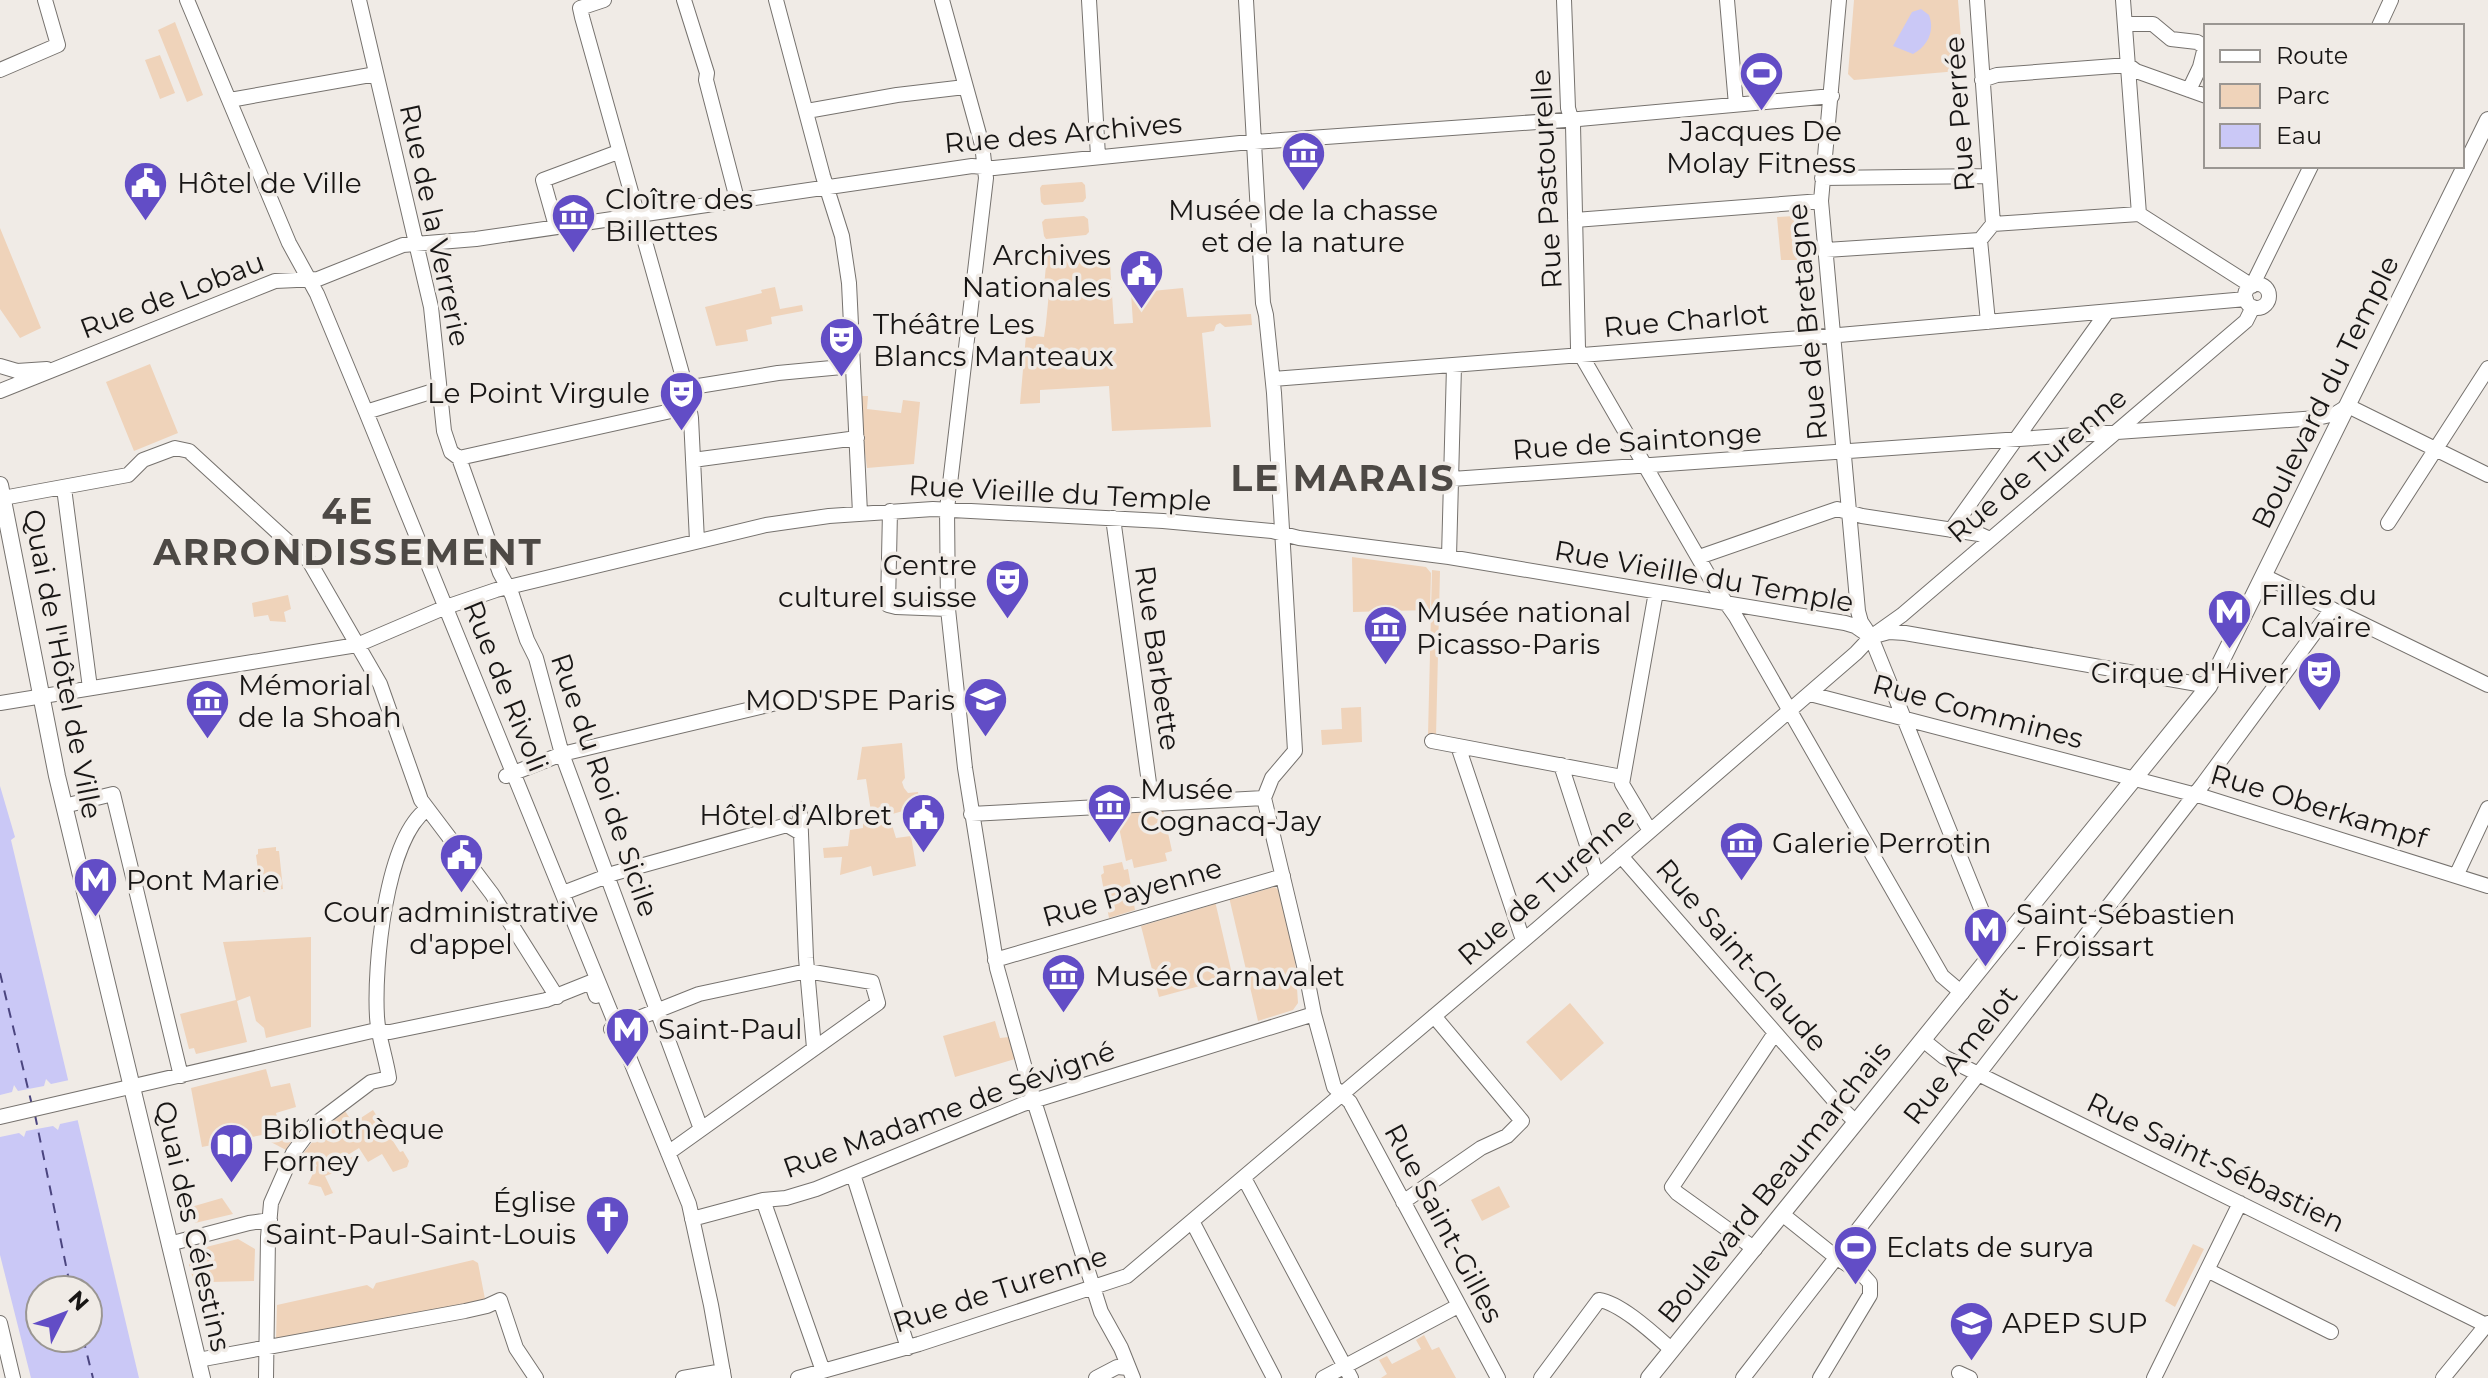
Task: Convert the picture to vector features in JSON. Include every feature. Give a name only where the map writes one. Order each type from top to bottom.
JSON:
[{"type":"main road","name":"Boulevard du Temple","points":[[2133,779],[2209,686],[2488,120]]},
{"type":"main road","name":"Quai de l'Hôtel de Ville","points":[[1,492],[64,806],[133,1087]]},
{"type":"main road","name":"Boulevard Beaumarchais","points":[[1649,1378],[2133,779]]},
{"type":"main road","name":"Quai des Célestins","points":[[133,1087],[202,1378]]},
{"type":"street","points":[[0,70],[55,48],[58,41],[45,0]]},
{"type":"street","name":"Rue de Rivoli","points":[[187,0],[289,243],[309,279],[366,412],[442,609],[563,893],[614,1028],[689,1204],[706,1276],[723,1375]]},
{"type":"street","name":"Rue de la Verrerie","points":[[359,0],[431,307],[444,431],[451,452],[459,458]]},
{"type":"street","points":[[604,0],[580,8],[686,388],[697,541]]},
{"type":"street","points":[[684,0],[707,73],[706,80],[737,199]]},
{"type":"street","points":[[776,0],[842,236],[849,283],[860,513]]},
{"type":"street","points":[[942,0],[982,145],[985,167],[947,509],[948,609],[971,814],[995,960],[1034,1101],[1101,1312],[1121,1348],[1130,1373]]},
{"type":"street","points":[[1089,0],[1098,156]]},
{"type":"street","points":[[971,814],[1264,798],[1272,778],[1295,751],[1273,379],[1263,303],[1246,0]]},
{"type":"street","name":"Rue Pastourelle","points":[[1564,0],[1578,348],[1581,355]]},
{"type":"street","points":[[1727,0],[1736,105]]},
{"type":"street","name":"Rue de Bretagne","points":[[1839,0],[1821,201],[1858,611],[1984,916],[2003,942]]},
{"type":"street","name":"Rue Perrée","points":[[1979,0],[1993,224]]},
{"type":"street","points":[[2123,0],[2139,214]]},
{"type":"street","points":[[2380,24],[2391,0]]},
{"type":"street","points":[[2125,24],[2153,24],[2171,39],[2197,42],[2204,46]]},
{"type":"street","points":[[2189,90],[2204,51]]},
{"type":"street","points":[[1982,80],[1997,75],[2128,65],[2136,71],[2204,95]]},
{"type":"street","points":[[230,100],[376,74]]},
{"type":"street","points":[[807,111],[965,87]]},
{"type":"street","name":"Rue des Archives","points":[[309,279],[318,279],[403,245],[476,239],[972,166],[1832,96]]},
{"type":"street","points":[[556,226],[543,180],[618,152]]},
{"type":"street","name":"Rue de Turenne","points":[[798,1378],[908,1348],[1127,1276],[1810,694],[1871,637],[1902,615],[2248,319],[2250,297],[2310,168]]},
{"type":"street","points":[[1822,178],[1988,176]]},
{"type":"street","points":[[1575,220],[1821,201]]},
{"type":"street","points":[[1988,322],[1980,240],[1993,224],[2139,214],[2250,297]]},
{"type":"street","points":[[1826,250],[1980,240]]},
{"type":"street","name":"Rue de Lobau","points":[[0,391],[275,281],[309,279]]},
{"type":"street","name":"Rue Charlot","points":[[1273,379],[1834,335],[2250,297]]},
{"type":"street","points":[[1951,530],[2107,312]]},
{"type":"street","points":[[1581,355],[1942,976],[1962,993]]},
{"type":"street","name":"Rue de Lobau","points":[[0,366],[17,371],[55,369]]},
{"type":"street","points":[[686,388],[778,373],[853,366]]},
{"type":"street","points":[[1449,557],[1454,366]]},
{"type":"street","points":[[2388,523],[2488,368]]},
{"type":"street","points":[[366,412],[440,389]]},
{"type":"street","points":[[2348,406],[2488,475]]},
{"type":"street","name":"Rue de Saintonge","points":[[1452,479],[2327,417],[2348,406]]},
{"type":"street","points":[[459,458],[689,407]]},
{"type":"street","points":[[693,460],[857,438]]},
{"type":"street","points":[[0,1117],[372,1031],[390,1032],[557,997],[492,894],[427,809],[409,770],[380,684],[309,561],[189,451],[175,448],[143,460],[128,475],[64,488],[1,492]]},
{"type":"street","name":"Rue du Roi de Sicile","points":[[459,458],[536,658],[562,754],[701,1129]]},
{"type":"street","points":[[64,488],[90,688]]},
{"type":"street","name":"Rue Vieille du Temple","points":[[4,703],[357,645],[442,609],[507,587],[777,523],[890,511],[947,509],[1113,518],[1282,533],[1299,538],[1449,557],[1845,623],[1871,637]]},
{"type":"street","points":[[1699,557],[1837,509],[1990,539]]},
{"type":"street","points":[[890,511],[888,605],[948,609]]},
{"type":"street","name":"Rue Barbette","points":[[1113,518],[1152,805]]},
{"type":"street","points":[[2264,576],[2488,685]]},
{"type":"street","points":[[1650,831],[1622,784],[1622,777],[1656,592]]},
{"type":"street","name":"Rue Amelot","points":[[1743,1378],[2280,682],[2332,609]]},
{"type":"street","points":[[1871,637],[1889,632],[1905,633],[2209,686]]},
{"type":"street","name":"Rue Commines","points":[[1810,694],[2133,779]]},
{"type":"street","points":[[510,774],[562,754],[789,700]]},
{"type":"street","points":[[1432,741],[1622,777]]},
{"type":"street","points":[[1458,746],[1523,940]]},
{"type":"street","points":[[1561,765],[1597,876]]},
{"type":"street","name":"Rue Oberkampf","points":[[2133,779],[2193,794],[2488,886]]},
{"type":"street","points":[[64,806],[113,794],[181,1076]]},
{"type":"street","name":"Rue Saint-Gilles","points":[[1264,798],[1334,1087],[1350,1102],[1498,1378]]},
{"type":"street","points":[[2456,876],[2488,808]]},
{"type":"street","points":[[266,1378],[271,1203],[293,1153],[314,1125],[371,1082],[389,1078],[377,1018],[384,899],[411,825],[427,809]]},
{"type":"street","points":[[800,809],[807,971],[814,1048]]},
{"type":"street","points":[[563,893],[607,876],[787,825],[799,832]]},
{"type":"street","name":"Rue Saint-Claude","points":[[1621,856],[1856,1122]]},
{"type":"street","name":"Rue Payenne","points":[[995,960],[1283,876]]},
{"type":"street","points":[[614,1028],[699,994],[807,971],[872,982],[878,1003],[668,1153]]},
{"type":"street","name":"Rue de Rivoli","points":[[557,997],[591,982],[614,1028]]},
{"type":"street","name":"Rue Madame de Sévigné","points":[[692,1219],[763,1200],[792,1197],[1034,1101],[1314,1014]]},
{"type":"street","points":[[1403,1202],[1481,1148],[1507,1136],[1522,1121],[1434,1016]]},
{"type":"street","points":[[1755,1249],[1672,1187],[1775,1033]]},
{"type":"street","name":"Rue Saint-Sébastien","points":[[1923,1040],[1944,1057],[2488,1325]]},
{"type":"street","points":[[853,1174],[908,1348]]},
{"type":"street","points":[[1244,1178],[1348,1372]]},
{"type":"street","points":[[763,1200],[823,1371]]},
{"type":"street","points":[[2154,1378],[2240,1203]]},
{"type":"street","points":[[1782,1214],[1837,1258],[1868,1278],[1871,1291],[1820,1378]]},
{"type":"street","points":[[169,1244],[270,1220]]},
{"type":"street","points":[[1192,1221],[1274,1378]]},
{"type":"street","points":[[2207,1270],[2331,1332]]},
{"type":"street","points":[[198,1360],[465,1311],[500,1300],[516,1348],[536,1378]]},
{"type":"street","points":[[1541,1378],[1599,1300],[1608,1302],[1647,1328],[1672,1350]]},
{"type":"street","points":[[1323,1378],[1348,1372],[1458,1306]]},
{"type":"street","points":[[0,1323],[13,1378]]},
{"type":"street","points":[[2443,1378],[2488,1325]]},
{"type":"street","points":[[1096,1378],[1117,1367],[1130,1373]]},
{"type":"street","points":[[683,1378],[723,1375]]},
{"type":"green space","points":[[1854,0],[1958,0],[1963,64],[1958,71],[1854,80],[1848,74]]},
{"type":"green space","points":[[175,22],[203,95],[187,102],[158,30]]},
{"type":"green space","points":[[160,55],[175,93],[160,99],[145,60]]},
{"type":"green space","points":[[1082,182],[1086,198],[1083,202],[1044,205],[1041,202],[1042,185]]},
{"type":"green space","points":[[1084,216],[1088,219],[1089,232],[1086,235],[1046,239],[1044,236],[1042,222],[1045,219]]},
{"type":"green space","points":[[1794,216],[1797,260],[1781,260],[1777,217]]},
{"type":"green space","points":[[0,228],[41,328],[20,338],[0,309]]},
{"type":"green space","points":[[1109,249],[1114,324],[1133,323],[1131,293],[1183,288],[1187,317],[1251,314],[1252,325],[1225,327],[1220,323],[1214,331],[1202,333],[1211,427],[1112,431],[1109,386],[1040,390],[1040,403],[1020,404],[1026,335],[1044,337],[1050,288],[1044,287],[1047,254]]},
{"type":"green space","points":[[775,287],[780,309],[802,305],[803,311],[771,317],[772,324],[746,330],[748,341],[716,346],[705,307]]},
{"type":"green space","points":[[150,364],[178,433],[134,451],[106,382]]},
{"type":"green space","points":[[861,396],[868,396],[867,409],[901,413],[903,400],[920,402],[914,464],[867,468]]},
{"type":"green space","points":[[1352,557],[1426,567],[1431,573],[1430,610],[1353,612]]},
{"type":"green space","points":[[1432,570],[1440,571],[1436,736],[1428,735]]},
{"type":"green space","points":[[288,595],[291,609],[284,612],[286,622],[270,621],[268,615],[254,617],[252,603]]},
{"type":"green space","points":[[1361,707],[1362,742],[1322,745],[1321,730],[1342,729],[1341,708]]},
{"type":"green space","points":[[902,743],[905,778],[902,782],[908,793],[918,792],[920,806],[889,815],[896,838],[911,836],[916,866],[873,876],[871,866],[840,875],[842,857],[824,858],[823,848],[848,846],[850,830],[863,828],[863,821],[872,818],[866,779],[857,780],[862,747]]},
{"type":"green space","points":[[1163,810],[1172,851],[1165,853],[1167,861],[1134,868],[1132,859],[1126,861],[1116,813]]},
{"type":"green space","points":[[276,847],[283,889],[261,892],[256,855],[258,849]]},
{"type":"green space","points":[[1122,862],[1124,870],[1128,869],[1135,910],[1109,918],[1101,875],[1104,873],[1103,866]]},
{"type":"green space","points":[[1274,887],[1281,891],[1294,943],[1298,1003],[1293,1010],[1258,1021],[1229,897],[1234,899]]},
{"type":"green space","points":[[1215,901],[1232,974],[1222,977],[1222,980],[1159,997],[1141,926],[1212,905]]},
{"type":"green space","points":[[311,937],[311,1027],[266,1038],[264,1028],[256,1021],[250,996],[237,1001],[247,1042],[196,1054],[194,1048],[189,1049],[180,1014],[236,1000],[223,942]]},
{"type":"green space","points":[[1570,1003],[1604,1043],[1561,1081],[1526,1042]]},
{"type":"green space","points":[[995,1021],[1000,1038],[1009,1037],[1015,1059],[955,1077],[943,1036]]},
{"type":"green space","points":[[266,1069],[271,1087],[290,1083],[296,1107],[276,1113],[279,1125],[294,1137],[286,1150],[269,1141],[264,1142],[262,1135],[202,1147],[191,1088]]},
{"type":"green space","points":[[373,1110],[409,1161],[407,1167],[393,1172],[382,1154],[368,1162],[359,1148],[346,1156],[348,1159],[354,1156],[359,1164],[325,1176],[333,1193],[325,1196],[321,1187],[308,1184],[317,1165],[302,1155],[321,1131],[345,1111],[353,1123]]},
{"type":"green space","points":[[1499,1186],[1510,1207],[1482,1221],[1471,1200]]},
{"type":"green space","points":[[222,1198],[233,1214],[195,1223],[191,1207]]},
{"type":"green space","points":[[238,1239],[255,1249],[254,1281],[211,1282],[195,1286],[189,1265],[194,1250]]},
{"type":"green space","points":[[2193,1244],[2204,1249],[2175,1307],[2165,1301]]},
{"type":"green space","points":[[473,1260],[478,1263],[486,1304],[276,1340],[277,1305],[367,1285],[373,1289],[376,1283]]},
{"type":"green space","points":[[1424,1335],[1432,1350],[1439,1347],[1456,1378],[1381,1378],[1387,1374],[1379,1360],[1387,1356],[1392,1364],[1421,1349],[1416,1340]]},
{"type":"water","points":[[1921,9],[1931,21],[1931,32],[1926,42],[1913,54],[1893,46],[1912,12]]},
{"type":"water","points":[[0,786],[15,837],[11,840],[139,1378],[31,1378],[25,1354],[104,1354],[104,1274],[24,1274],[24,1350],[0,1255]]},
{"type":"pier","points":[[46,1079],[51,1084],[74,1079],[83,1119],[60,1124],[58,1130],[53,1126],[26,1131],[24,1137],[19,1133],[0,1137],[0,1095],[12,1092],[14,1085],[18,1091],[44,1086]]},
{"type":"ferry route","points":[[0,973],[32,1105]]},
{"type":"ferry route","points":[[35,1115],[68,1274]]},
{"type":"ferry route","points":[[87,1354],[93,1378]]},
{"type":"place","name":"Jacques De Molay Fitness","points":[[1761,113]]},
{"type":"place","name":"Musée de la chasse et de la nature","points":[[1303,192]]},
{"type":"place","name":"Hôtel de Ville","points":[[146,222]]},
{"type":"place","name":"Cloître des Billettes","points":[[574,254]]},
{"type":"place","name":"Archives Nationales","points":[[1142,310]]},
{"type":"place","name":"Théâtre Les Blancs Manteaux","points":[[842,379]]},
{"type":"place","name":"Le Point Virgule","points":[[681,432]]},
{"type":"place","name":"Centre culturel suisse","points":[[1008,620]]},
{"type":"place","name":"Filles du Calvaire","points":[[2230,650]]},
{"type":"place","name":"Musée national Picasso-Paris","points":[[1385,667]]},
{"type":"place","name":"Cirque d'Hiver","points":[[2320,712]]},
{"type":"place","name":"MOD'SPE Paris","points":[[986,739]]},
{"type":"place","name":"Mémorial de la Shoah","points":[[207,740]]},
{"type":"place","name":"Musée Cognacq-Jay","points":[[1109,844]]},
{"type":"place","name":"Hôtel d’Albret","points":[[923,854]]},
{"type":"place","name":"Galerie Perrotin","points":[[1741,882]]},
{"type":"place","name":"Cour administrative d'appel","points":[[461,894]]},
{"type":"place","name":"Pont Marie","points":[[95,919]]},
{"type":"place","name":"Saint-Sébastien - Froissart","points":[[1985,969]]},
{"type":"place","name":"Musée Carnavalet","points":[[1064,1015]]},
{"type":"place","name":"Saint-Paul","points":[[627,1068]]},
{"type":"place","name":"Bibliothèque Forney","points":[[231,1184]]},
{"type":"place","name":"Église Saint-Paul-Saint-Louis","points":[[607,1257]]},
{"type":"place","name":"Eclats de surya","points":[[1855,1286]]},
{"type":"place","name":"APEP SUP","points":[[1971,1362]]},
{"type":"district","name":"LE MARAIS","points":[[1343,478]]},
{"type":"district","name":"4E ARRONDISSEMENT","points":[[348,532]]}]
